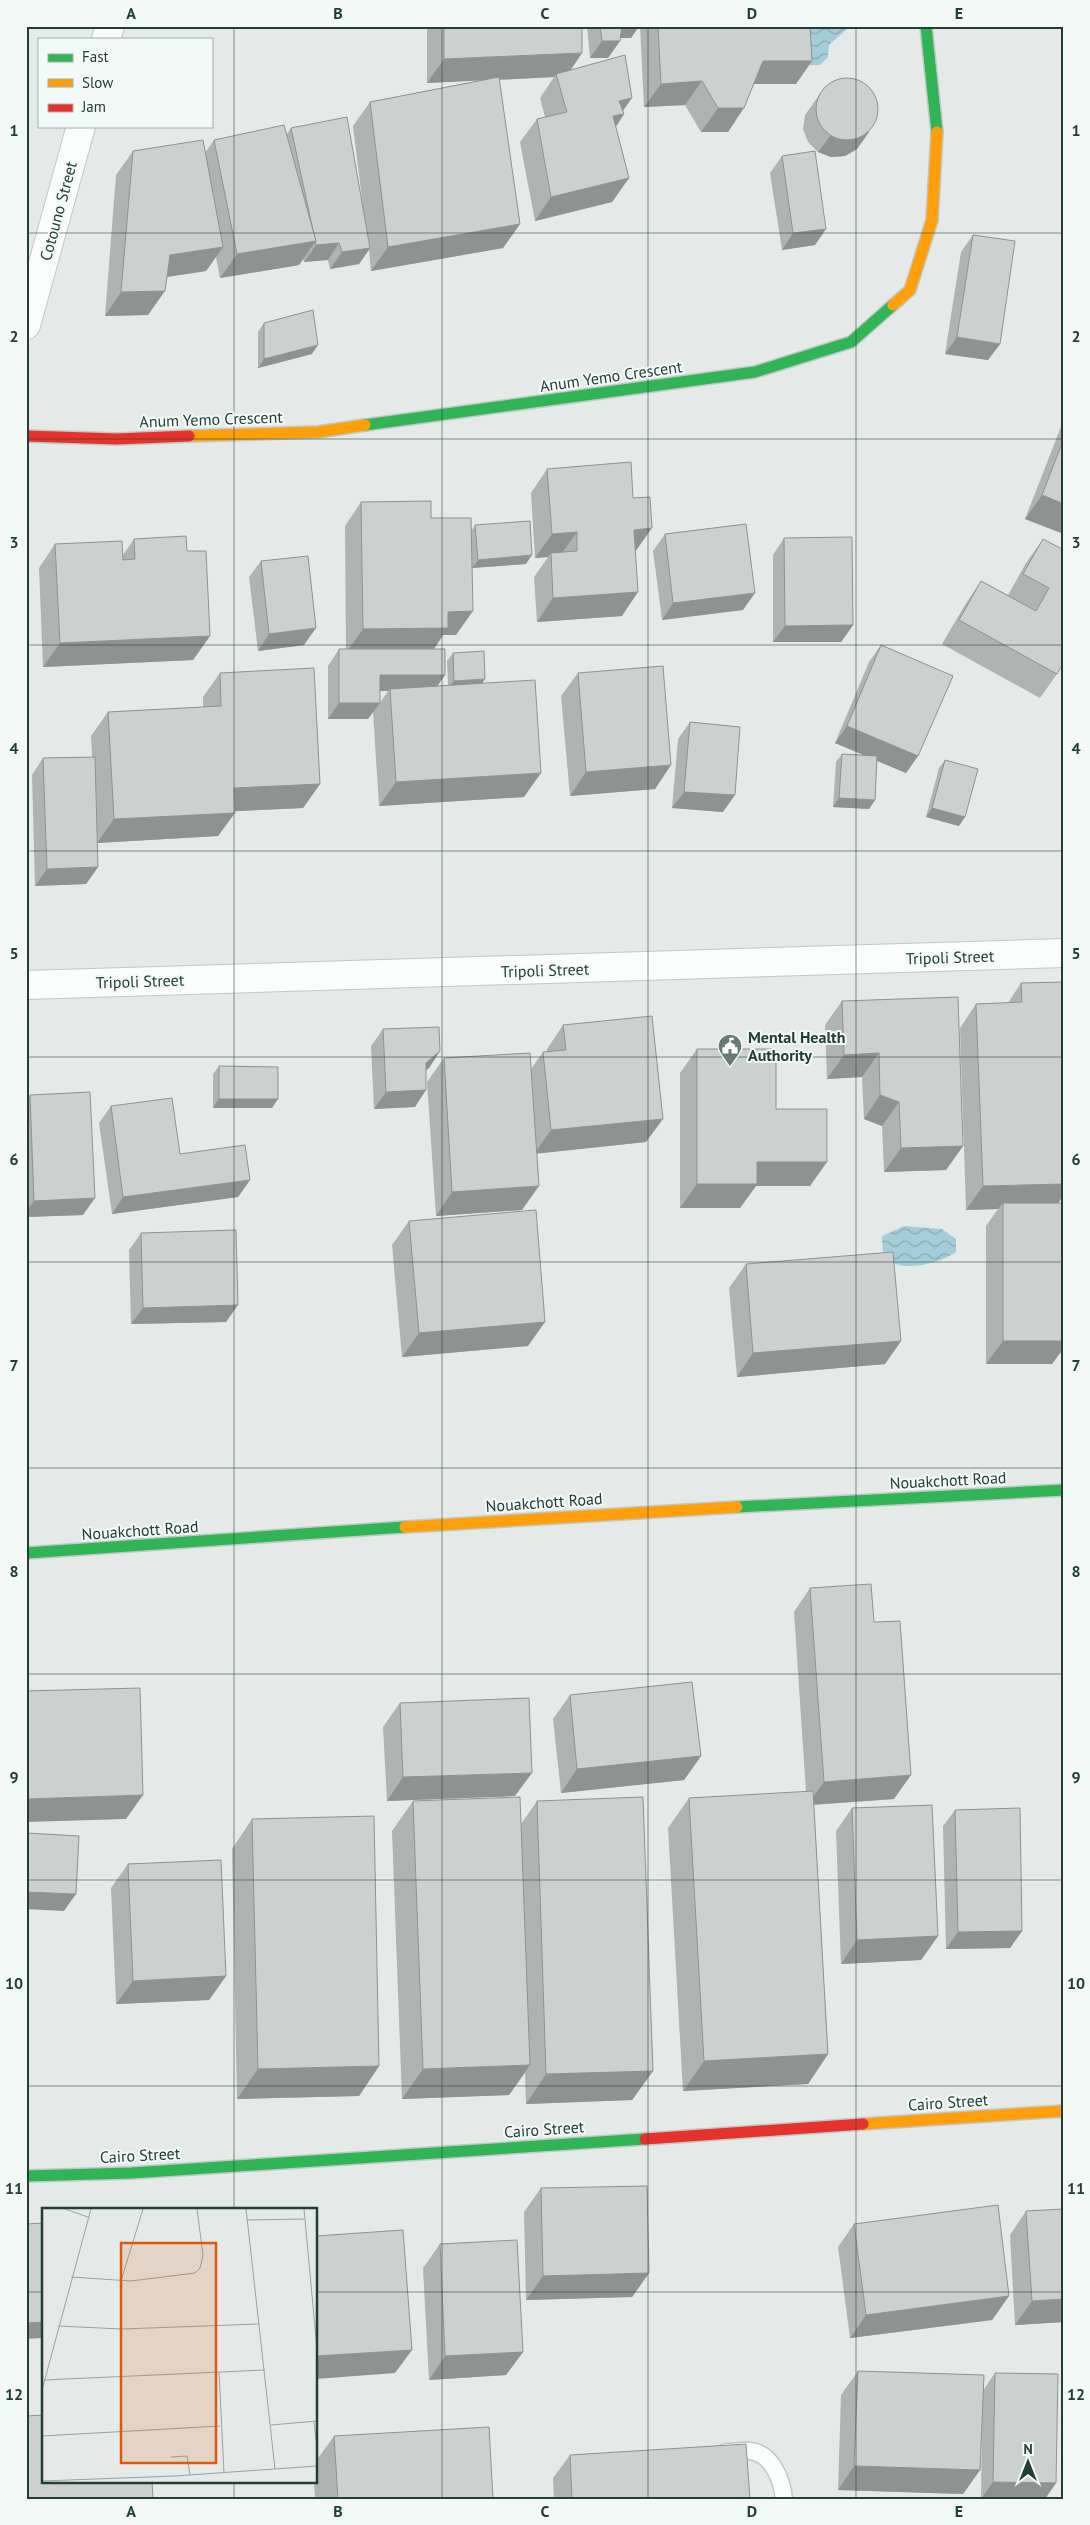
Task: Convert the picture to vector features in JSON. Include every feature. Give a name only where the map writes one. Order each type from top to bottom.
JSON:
[{"type":"street","points":[[106,38],[110,26]]},
{"type":"street","name":"Anum Yemo Crescent","points":[[26,436],[117,439],[318,432],[755,372],[851,342],[910,290],[932,220],[938,138],[926,26]]},
{"type":"street","name":"Cotouno Street","points":[[26,325],[80,128]]},
{"type":"street","name":"Tripoli Street","points":[[26,985],[1064,953]]},
{"type":"street","name":"Nouakchott Road","points":[[26,1553],[573,1516],[1064,1490]]},
{"type":"street","name":"Cairo Street","points":[[26,2176],[131,2173],[1064,2111]]},
{"type":"lane","points":[[712,2453],[751,2451],[763,2455],[780,2475],[784,2499]]},
{"type":"water","points":[[796,26],[848,26],[829,45],[828,57],[820,65],[806,65]]},
{"type":"water","points":[[904,1226],[942,1229],[956,1239],[956,1252],[927,1264],[903,1266],[894,1263],[883,1255],[882,1236]]},
{"type":"building","points":[[444,26],[582,26],[582,53],[444,59]]},
{"type":"building","points":[[600,26],[622,26],[620,41],[602,41]]},
{"type":"building","points":[[658,26],[810,26],[812,61],[763,61],[744,108],[718,108],[702,81],[661,84]]},
{"type":"building","points":[[625,55],[632,98],[619,101],[624,114],[613,116],[629,178],[551,197],[537,119],[567,112],[556,74]]},
{"type":"building","points":[[499,77],[520,224],[388,247],[370,102]]},
{"type":"building","points":[[841,78],[853,78],[869,87],[876,97],[878,109],[876,121],[869,131],[853,140],[841,140],[830,135],[821,126],[816,115],[816,103],[821,92],[830,83]]},
{"type":"building","points":[[347,117],[370,248],[342,252],[339,243],[316,245],[291,128]]},
{"type":"building","points":[[284,125],[316,241],[237,254],[214,140]]},
{"type":"building","points":[[203,140],[223,247],[170,255],[165,291],[121,292],[133,151]]},
{"type":"building","points":[[815,151],[826,229],[793,233],[782,156]]},
{"type":"building","points":[[973,235],[1015,241],[1000,344],[957,337]]},
{"type":"building","points":[[313,310],[318,345],[264,359],[264,323]]},
{"type":"building","points":[[1064,438],[1064,504],[1042,495]]},
{"type":"building","points":[[631,462],[633,498],[650,497],[652,528],[634,530],[638,592],[553,598],[551,553],[577,551],[577,532],[552,534],[547,469]]},
{"type":"building","points":[[431,501],[431,518],[471,518],[473,611],[448,612],[448,628],[363,629],[361,502]]},
{"type":"building","points":[[530,521],[532,555],[478,560],[475,525]]},
{"type":"building","points":[[746,524],[755,593],[673,603],[665,534]]},
{"type":"building","points":[[186,536],[187,551],[206,551],[210,636],[60,643],[55,544],[122,541],[123,560],[135,559],[134,539]]},
{"type":"building","points":[[852,537],[853,625],[785,626],[784,538]]},
{"type":"building","points":[[1043,539],[1064,550],[1064,662],[1057,674],[959,620],[981,581],[1036,611],[1049,588],[1023,574]]},
{"type":"building","points":[[308,556],[316,628],[269,634],[261,561]]},
{"type":"building","points":[[881,645],[953,676],[918,756],[847,726]]},
{"type":"building","points":[[339,649],[445,649],[445,675],[380,675],[380,703],[339,703]]},
{"type":"building","points":[[484,651],[485,679],[454,681],[453,653]]},
{"type":"building","points":[[663,666],[671,765],[586,772],[578,673]]},
{"type":"building","points":[[314,668],[320,784],[234,788],[235,813],[114,819],[108,712],[221,706],[220,673]]},
{"type":"building","points":[[535,680],[541,773],[396,782],[390,689]]},
{"type":"building","points":[[690,722],[740,727],[735,795],[684,792]]},
{"type":"building","points":[[842,754],[877,756],[875,800],[839,798]]},
{"type":"building","points":[[95,757],[98,867],[47,869],[43,758]]},
{"type":"building","points":[[945,760],[978,769],[965,817],[932,808]]},
{"type":"building","points":[[1064,982],[1064,1184],[983,1186],[976,1004],[1022,1002],[1021,983]]},
{"type":"building","points":[[958,997],[963,1146],[901,1148],[899,1102],[880,1095],[879,1053],[844,1055],[842,1001]]},
{"type":"building","points":[[652,1016],[663,1119],[551,1130],[543,1052],[566,1050],[563,1025]]},
{"type":"building","points":[[439,1027],[440,1051],[426,1063],[426,1090],[386,1092],[383,1029]]},
{"type":"building","points":[[697,1049],[776,1049],[776,1109],[827,1109],[827,1162],[757,1162],[757,1184],[697,1184]]},
{"type":"building","points":[[530,1053],[539,1186],[452,1192],[444,1058]]},
{"type":"building","points":[[219,1066],[278,1067],[278,1099],[219,1099]]},
{"type":"building","points":[[90,1092],[95,1198],[34,1201],[30,1095]]},
{"type":"building","points":[[172,1098],[180,1154],[245,1145],[250,1180],[123,1197],[111,1106]]},
{"type":"building","points":[[1003,1203],[1064,1203],[1064,1341],[1003,1341]]},
{"type":"building","points":[[536,1210],[545,1322],[419,1333],[409,1221]]},
{"type":"building","points":[[236,1230],[238,1305],[143,1308],[141,1233]]},
{"type":"building","points":[[893,1252],[901,1341],[753,1353],[746,1264]]},
{"type":"building","points":[[871,1584],[874,1622],[900,1621],[911,1775],[824,1782],[810,1588]]},
{"type":"building","points":[[692,1682],[701,1756],[577,1769],[570,1695]]},
{"type":"building","points":[[140,1688],[143,1795],[26,1799],[26,1691]]},
{"type":"building","points":[[529,1698],[532,1773],[403,1777],[400,1703]]},
{"type":"building","points":[[813,1791],[828,2054],[704,2061],[689,1798]]},
{"type":"building","points":[[520,1797],[530,2065],[423,2069],[413,1801]]},
{"type":"building","points":[[643,1797],[653,2071],[546,2074],[537,1801]]},
{"type":"building","points":[[932,1805],[938,1936],[857,1940],[852,1808]]},
{"type":"building","points":[[1020,1808],[1022,1931],[958,1932],[955,1810]]},
{"type":"building","points":[[374,1816],[379,2066],[258,2069],[252,1819]]},
{"type":"building","points":[[26,1833],[79,1836],[76,1894],[26,1892]]},
{"type":"building","points":[[221,1860],[226,1976],[133,1981],[128,1864]]},
{"type":"building","points":[[647,2186],[649,2273],[543,2276],[541,2188]]},
{"type":"building","points":[[998,2205],[1009,2296],[866,2315],[854,2224]]},
{"type":"building","points":[[1064,2209],[1064,2299],[1032,2301],[1026,2211]]},
{"type":"building","points":[[42,2223],[42,2322],[26,2323],[26,2224]]},
{"type":"building","points":[[403,2230],[412,2350],[318,2356],[318,2236]]},
{"type":"building","points":[[517,2240],[523,2352],[445,2356],[440,2244]]},
{"type":"building","points":[[858,2371],[984,2375],[980,2470],[854,2466]]},
{"type":"building","points":[[995,2373],[1058,2374],[1056,2483],[993,2482]]},
{"type":"building","points":[[42,2415],[42,2482],[152,2482],[153,2499],[26,2499],[26,2416]]},
{"type":"building","points":[[489,2427],[493,2499],[338,2499],[334,2436]]},
{"type":"building","points":[[746,2444],[750,2499],[572,2499],[570,2455]]},
{"type":"traffic: fast","points":[[926,26],[937,132]]},
{"type":"traffic: fast","points":[[365,425],[755,372],[851,342],[893,305]]},
{"type":"traffic: fast","points":[[737,1507],[1064,1490]]},
{"type":"traffic: fast","points":[[26,1553],[405,1527]]},
{"type":"traffic: fast","points":[[26,2176],[131,2173],[645,2139]]},
{"type":"traffic: slow","points":[[893,305],[910,290],[932,220],[937,132]]},
{"type":"traffic: slow","points":[[189,436],[318,432],[365,425]]},
{"type":"traffic: slow","points":[[405,1527],[737,1507]]},
{"type":"traffic: slow","points":[[863,2124],[1064,2111]]},
{"type":"traffic: jam","points":[[26,436],[117,439],[189,436]]},
{"type":"traffic: jam","points":[[645,2139],[863,2124]]},
{"type":"place","name":"Mental Health Authority","points":[[730,1067]]}]
